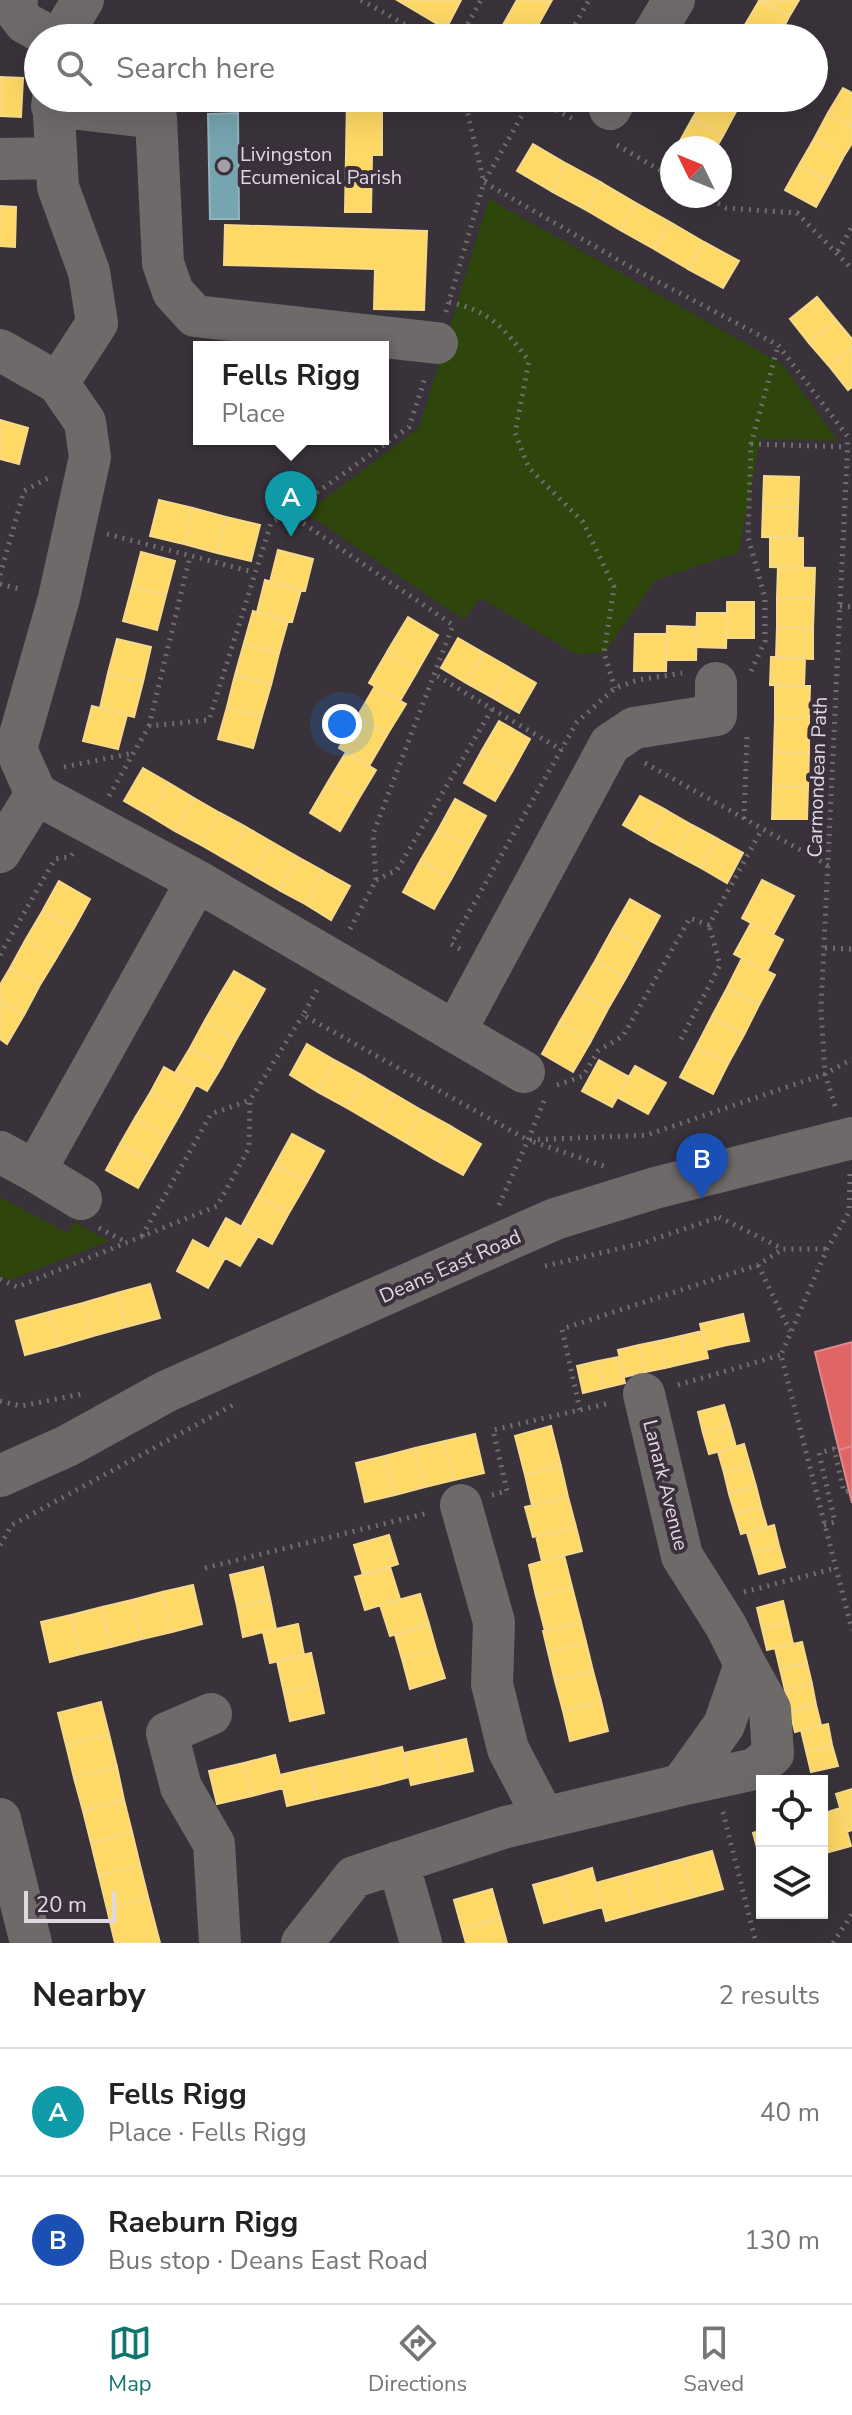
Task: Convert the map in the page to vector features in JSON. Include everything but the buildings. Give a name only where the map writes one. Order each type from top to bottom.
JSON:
[{"type":"street","points":[[17,0],[13,7],[27,24]]},
{"type":"street","points":[[68,24],[83,0]]},
{"type":"street","points":[[659,24],[674,0]]},
{"type":"street","points":[[53,112],[58,187],[89,272],[97,323],[58,383]]},
{"type":"street","points":[[117,112],[156,118],[163,263],[173,292],[195,316],[437,343]]},
{"type":"street","points":[[0,159],[55,158]]},
{"type":"street","points":[[0,350],[58,383],[85,422],[90,457],[59,598],[16,749],[36,794],[197,881],[456,1030],[536,1080]]},
{"type":"street","points":[[456,1030],[610,744],[634,728],[720,704]]},
{"type":"street","points":[[0,852],[36,794]]},
{"type":"street","points":[[81,1199],[18,1162],[197,881]]},
{"type":"street","name":"Deans East Road","points":[[0,1476],[67,1446],[167,1391],[555,1219],[655,1188],[847,1139]]},
{"type":"street","name":"Lanark Avenue","points":[[644,1394],[682,1556],[770,1709],[773,1754],[755,1769],[698,1782]]},
{"type":"street","name":"Deans East Road","points":[[0,1503],[67,1446]]},
{"type":"street","points":[[461,1505],[494,1622],[492,1684],[508,1749],[544,1818]]},
{"type":"street","points":[[302,1943],[354,1877],[544,1818],[698,1782],[724,1725],[745,1664]]},
{"type":"street","points":[[211,1714],[167,1733],[181,1787],[214,1844],[220,1943]]},
{"type":"street","points":[[0,1819],[31,1943]]},
{"type":"street","points":[[398,1862],[421,1943]]},
{"type":"path","points":[[361,0],[404,24]]},
{"type":"path","points":[[468,24],[481,0]]},
{"type":"path","points":[[575,24],[589,0]]},
{"type":"path","points":[[467,112],[484,182],[634,269],[778,345],[850,436]]},
{"type":"path","points":[[389,441],[409,427],[484,182],[524,112]]},
{"type":"path","points":[[611,116],[660,165]]},
{"type":"path","points":[[726,208],[797,213],[838,251],[852,269]]},
{"type":"path","points":[[838,251],[852,227]]},
{"type":"path","points":[[449,302],[477,308],[505,329],[529,361],[515,433],[529,468],[583,522],[614,587],[604,653],[615,688]]},
{"type":"path","points":[[720,704],[750,673],[765,641],[765,598],[748,537],[751,444],[778,345]]},
{"type":"path","name":"Carmondean Path","points":[[781,1355],[827,1249],[849,1212],[847,1139],[825,1074],[821,1008],[847,447],[850,436]]},
{"type":"path","points":[[751,444],[847,447]]},
{"type":"path","points":[[149,726],[209,720],[253,572],[271,523],[384,445]]},
{"type":"path","points":[[0,575],[24,491],[90,457]]},
{"type":"path","points":[[0,1279],[17,1287],[217,1206],[249,1148],[250,1100],[303,1015],[376,880],[373,834],[453,625],[288,513]]},
{"type":"path","points":[[75,526],[253,572]]},
{"type":"path","points":[[0,955],[55,859],[70,857],[93,824],[149,726],[190,556]]},
{"type":"path","points":[[840,606],[852,607]]},
{"type":"path","points":[[434,674],[562,750]]},
{"type":"path","points":[[490,967],[451,944],[577,722],[615,688],[638,680],[720,704]]},
{"type":"path","points":[[720,704],[744,819]]},
{"type":"path","points":[[376,880],[397,870],[492,709]]},
{"type":"path","points":[[610,744],[829,866]]},
{"type":"path","points":[[681,1039],[720,965],[709,925],[762,829]]},
{"type":"path","points":[[536,1080],[583,1076],[598,1051],[623,1036],[690,918],[709,925]]},
{"type":"path","points":[[825,948],[852,949]]},
{"type":"path","points":[[303,1015],[528,1140],[647,1135],[825,1074],[852,1059]]},
{"type":"path","points":[[142,1236],[211,1114],[250,1100]]},
{"type":"path","points":[[495,1214],[528,1140]]},
{"type":"path","points":[[534,1268],[643,1243],[719,1217]]},
{"type":"path","points":[[580,1410],[562,1329],[758,1265],[783,1249]]},
{"type":"path","points":[[758,1265],[790,1331]]},
{"type":"path","points":[[205,1568],[507,1491],[493,1430],[644,1394],[781,1355],[852,1630]]},
{"type":"path","points":[[0,1545],[12,1525],[234,1404]]},
{"type":"path","points":[[824,1525],[835,1522],[819,1453],[834,1449],[844,1492],[852,1490]]},
{"type":"path","points":[[710,1600],[836,1568]]},
{"type":"path","points":[[698,1782],[756,1943]]},
{"type":"path","points":[[833,1943],[852,1914]]},
{"type":"green space","points":[[489,199],[782,364],[838,441],[760,439],[739,552],[656,580],[604,653],[576,654],[480,598],[464,620],[306,513],[419,428]]},
{"type":"green space","points":[[0,1197],[67,1233],[75,1222],[109,1241],[10,1280],[0,1275]]},
{"type":"place","name":"Livingston Ecumenical Parish","points":[[224,166]]},
{"type":"place","name":"Fells Rigg","points":[[291,537]]},
{"type":"place","name":"Raeburn Rigg","points":[[702,1199]]}]
